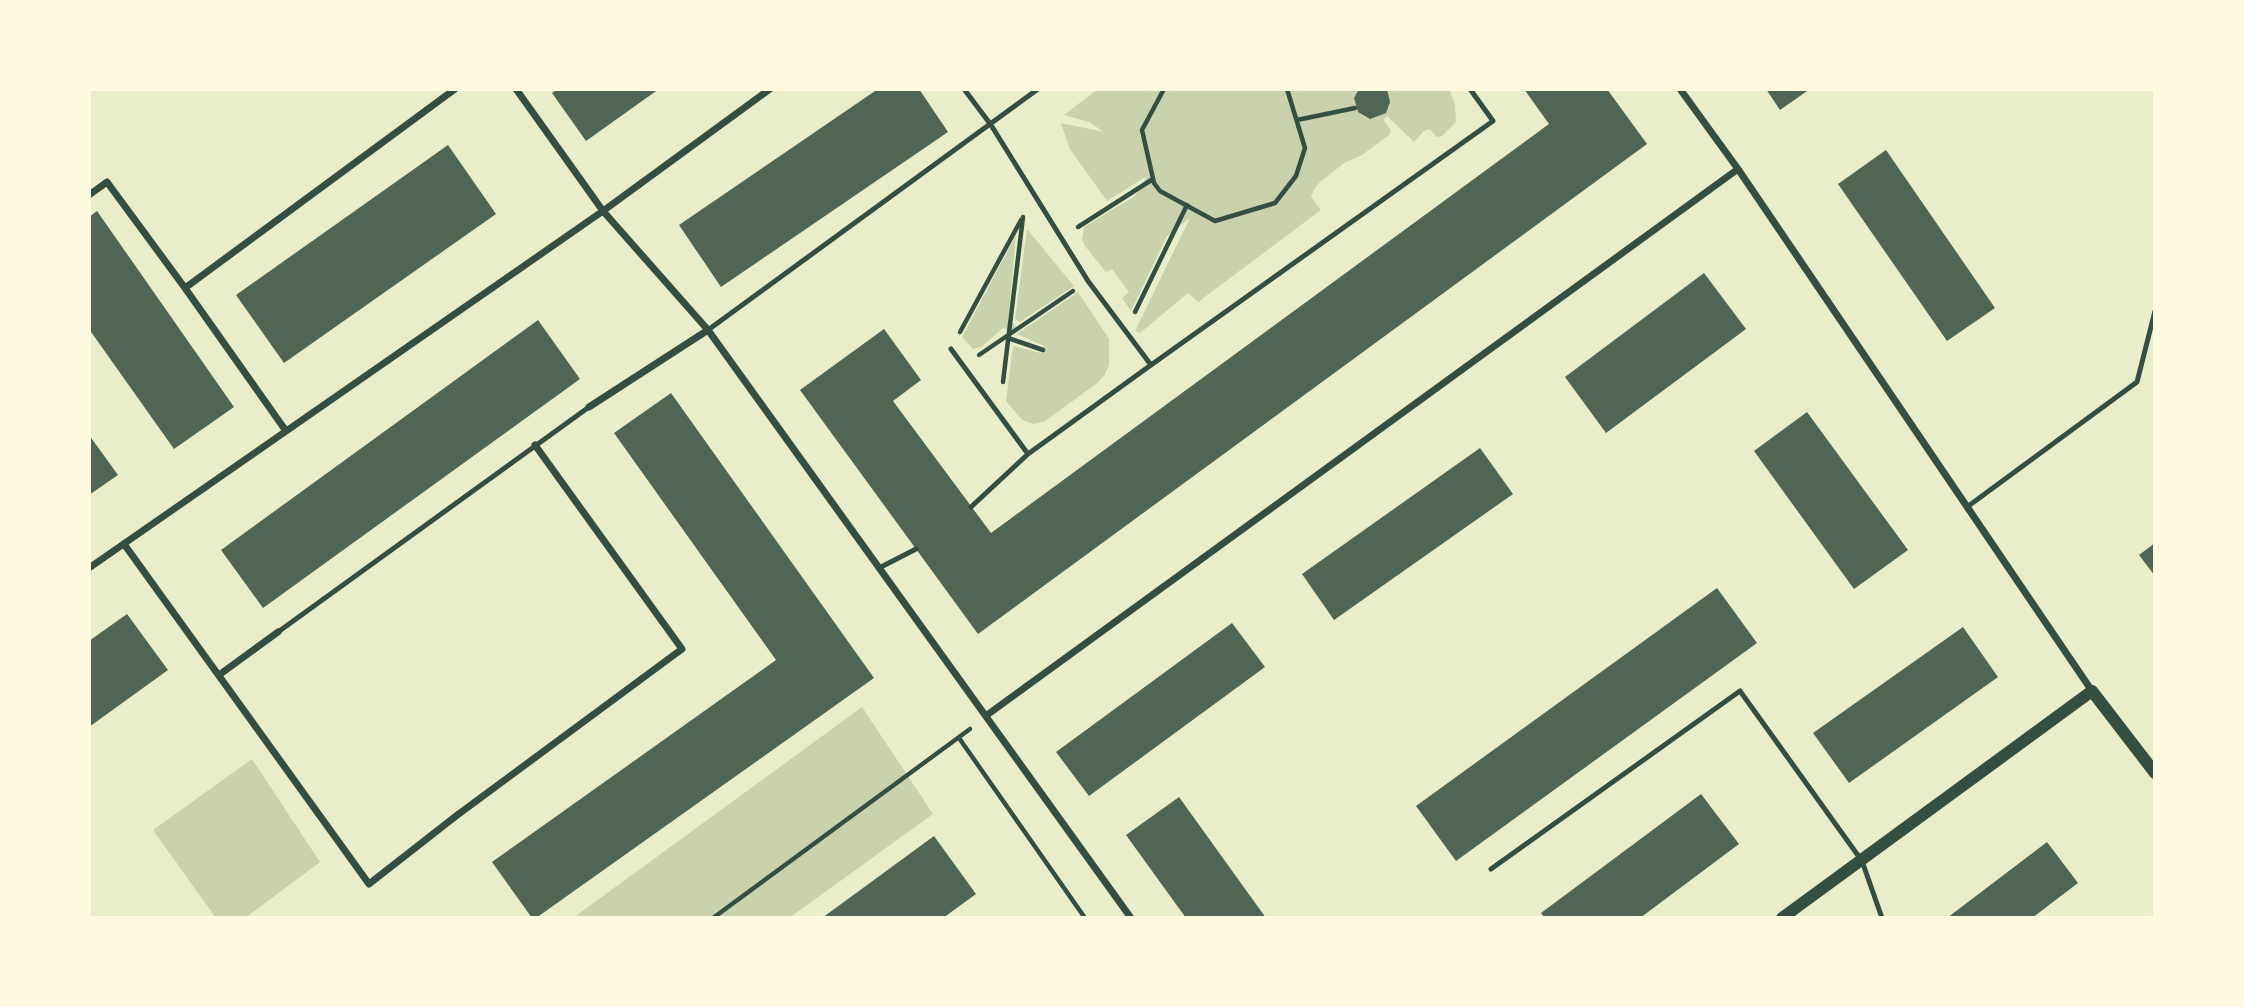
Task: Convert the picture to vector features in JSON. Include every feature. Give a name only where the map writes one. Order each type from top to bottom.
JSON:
[{"type":"street","points":[[185,288],[455,89]]},
{"type":"street","points":[[516,89],[603,211],[708,330],[1131,918]]},
{"type":"street","points":[[89,568],[603,211],[770,89]]},
{"type":"street","points":[[1680,89],[1738,169],[2092,691],[2155,773]]},
{"type":"street","points":[[987,715],[1738,169]]},
{"type":"street","points":[[89,195],[107,182],[286,431]]},
{"type":"street","points":[[589,407],[708,330]]},
{"type":"street","points":[[124,544],[369,884],[456,816],[682,649],[535,445]]},
{"type":"street","points":[[219,675],[278,632]]},
{"type":"street","points":[[1782,918],[2092,691]]},
{"type":"lane","points":[[964,89],[990,125],[1088,281],[1151,365]]},
{"type":"lane","points":[[708,330],[1038,89]]},
{"type":"lane","points":[[971,507],[1028,454],[1493,121],[1470,89]]},
{"type":"lane","points":[[1967,507],[2137,382],[2155,311]]},
{"type":"lane","points":[[951,349],[1028,454]]},
{"type":"lane","points":[[278,632],[589,407]]},
{"type":"lane","points":[[881,568],[916,549]]},
{"type":"lane","points":[[1490,869],[1740,691],[1862,861],[1882,918]]},
{"type":"path","points":[[1164,89],[1142,130],[1153,179],[1160,191],[1215,221],[1275,203],[1296,176],[1305,148],[1287,89]]},
{"type":"path","points":[[1297,120],[1355,108]]},
{"type":"path","points":[[1060,238],[1153,179]]},
{"type":"path","points":[[999,414],[1028,187]]},
{"type":"path","points":[[1126,332],[1187,205]]},
{"type":"path","points":[[951,349],[1023,216]]},
{"type":"path","points":[[964,366],[1088,281]]},
{"type":"path","points":[[1008,337],[1043,350]]},
{"type":"path","points":[[713,918],[987,715]]},
{"type":"path","points":[[959,738],[1085,918]]},
{"type":"green space","points":[[1098,89],[1449,89],[1455,105],[1456,122],[1442,136],[1436,137],[1430,129],[1424,131],[1414,142],[1387,116],[1383,120],[1391,130],[1389,135],[1362,155],[1344,163],[1314,190],[1311,197],[1321,210],[1198,302],[1188,293],[1140,333],[1135,331],[1190,218],[1167,236],[1131,311],[1122,298],[1129,292],[1112,269],[1106,272],[1082,239],[1084,227],[1135,196],[1147,176],[1107,201],[1070,149],[1061,123],[1104,132],[1089,122],[1064,115]]},
{"type":"green space","points":[[1027,229],[1074,286],[1020,322],[1015,319]]},
{"type":"green space","points":[[1016,235],[1008,321],[1014,324],[1015,328],[1011,331],[1003,328],[981,347],[973,349],[962,337]]},
{"type":"green space","points":[[1078,292],[1109,339],[1109,365],[1096,384],[1045,421],[1034,424],[1022,420],[1006,401],[1013,346],[1041,353],[1044,346],[1017,334]]},
{"type":"green space","points":[[862,707],[933,814],[789,918],[573,918]]},
{"type":"green space","points":[[252,759],[320,862],[245,918],[216,918],[153,830]]},
{"type":"building","points":[[557,89],[659,89],[586,141],[552,93]]},
{"type":"building","points":[[878,89],[919,89],[948,132],[721,287],[679,225]]},
{"type":"building","points":[[1359,89],[1387,89],[1390,102],[1386,113],[1370,119],[1358,112],[1354,98]]},
{"type":"building","points":[[1524,89],[1607,89],[1647,144],[978,634],[800,390],[884,329],[921,380],[893,401],[991,533],[1549,124]]},
{"type":"building","points":[[1766,89],[1810,89],[1780,110]]},
{"type":"building","points":[[448,145],[496,214],[284,363],[236,295]]},
{"type":"building","points":[[1886,150],[1995,308],[1947,341],[1838,184]]},
{"type":"building","points":[[97,211],[234,407],[174,449],[89,329],[89,217]]},
{"type":"building","points":[[1704,273],[1746,329],[1606,433],[1565,377]]},
{"type":"building","points":[[538,320],[580,379],[263,608],[221,550]]},
{"type":"building","points":[[671,393],[874,678],[536,918],[532,918],[492,862],[776,660],[614,433]]},
{"type":"building","points":[[1807,412],[1908,550],[1854,589],[1754,451]]},
{"type":"building","points":[[89,435],[118,475],[89,495]]},
{"type":"building","points":[[1480,448],[1513,494],[1334,620],[1302,574]]},
{"type":"building","points":[[2155,543],[2155,576],[2139,555]]},
{"type":"building","points":[[1717,588],[1757,643],[1456,861],[1416,806]]},
{"type":"building","points":[[127,614],[168,670],[89,727],[89,641]]},
{"type":"building","points":[[1232,623],[1265,667],[1089,796],[1056,752]]},
{"type":"building","points":[[1963,627],[1998,677],[1849,783],[1813,733]]},
{"type":"building","points":[[1701,794],[1739,844],[1640,918],[1545,918],[1541,913]]},
{"type":"building","points":[[1179,797],[1266,918],[1186,918],[1126,835]]},
{"type":"building","points":[[934,836],[976,894],[943,918],[822,918]]},
{"type":"building","points":[[2047,842],[2078,883],[2032,918],[1947,918]]}]
